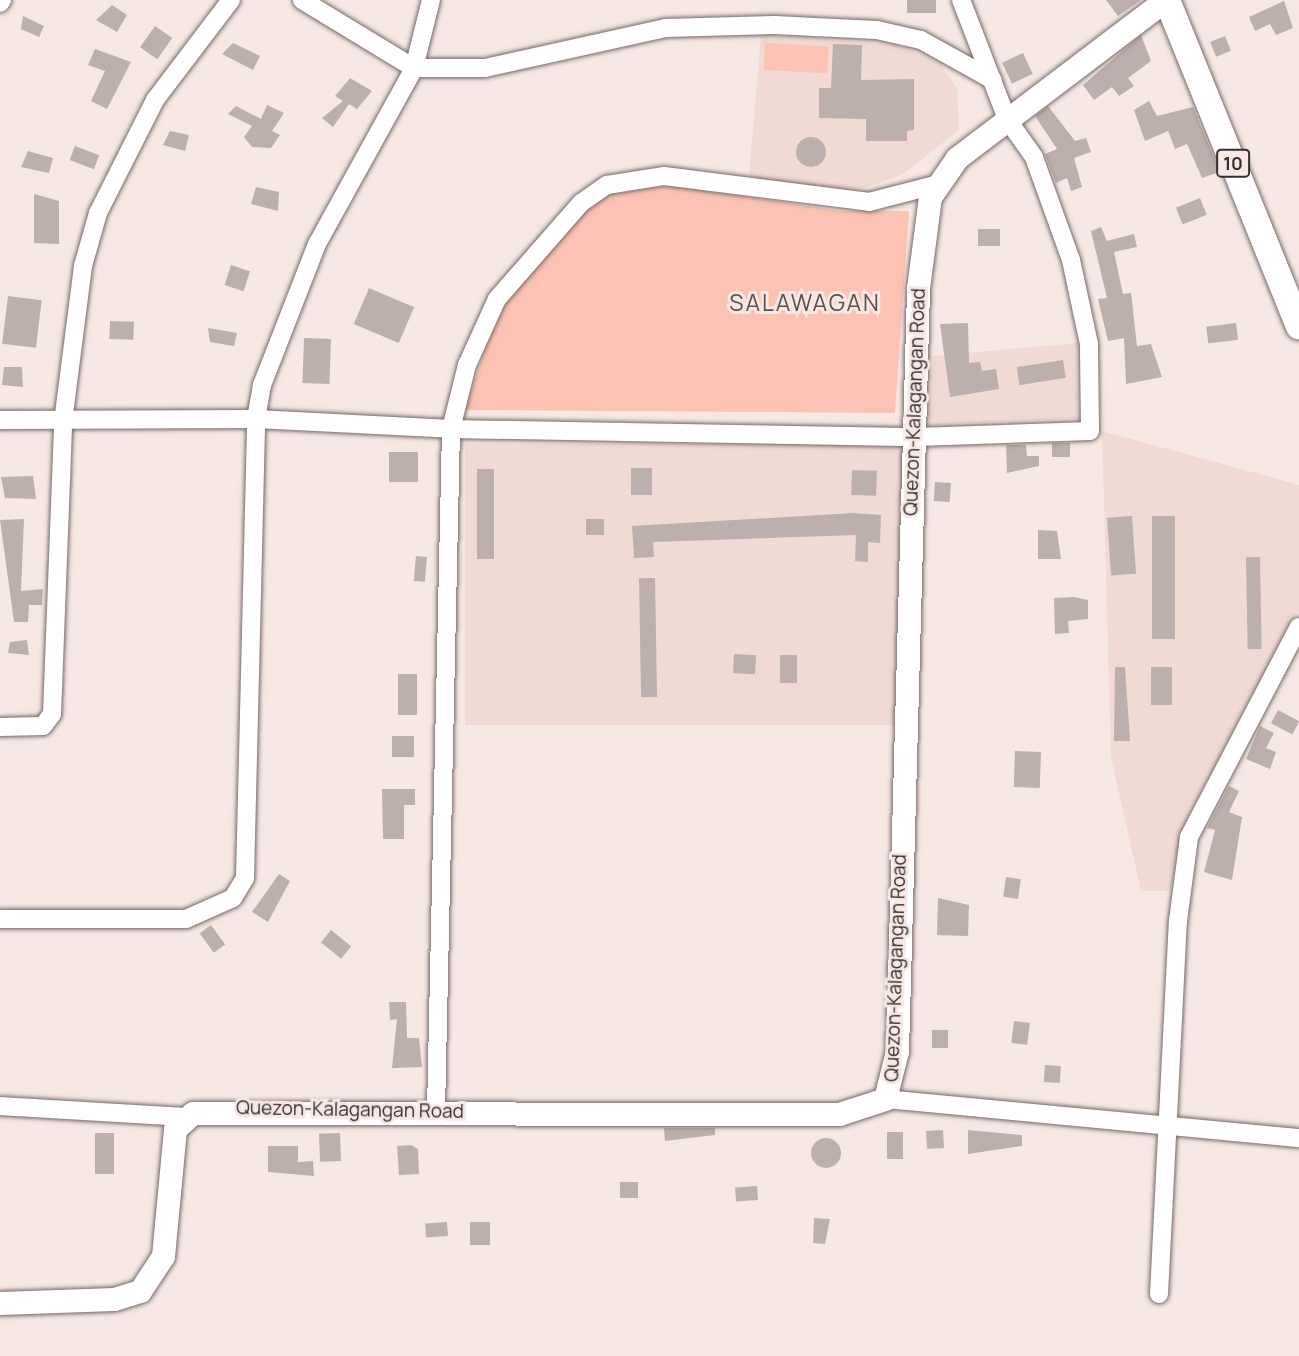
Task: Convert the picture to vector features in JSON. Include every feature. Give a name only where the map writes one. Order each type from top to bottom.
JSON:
[{"type":"highway","name":"10","points":[[1166,0],[1299,326]]},
{"type":"main road","points":[[934,185],[957,158],[1166,0]]},
{"type":"main road","name":"Quezon-Kalagangan Road","points":[[185,1117],[220,1109],[839,1114],[885,1100],[897,1051],[917,436],[918,288],[934,185]]},
{"type":"main road","points":[[0,1303],[114,1299],[140,1291],[163,1256],[173,1140],[185,1117]]},
{"type":"street","points":[[0,727],[43,726],[52,714],[63,422],[83,266],[108,184],[155,100],[231,0]]},
{"type":"street","points":[[302,0],[414,68],[485,68],[666,28],[775,24],[877,30],[921,40],[993,80]]},
{"type":"street","points":[[0,919],[187,919],[233,898],[245,878],[256,419],[302,278],[414,68],[431,0]]},
{"type":"street","points":[[0,420],[63,422],[256,419],[451,429],[917,436],[1090,430],[1087,331],[1071,260],[1034,157],[1007,119],[961,0]]},
{"type":"street","points":[[436,1111],[451,429],[467,365],[497,299],[581,202],[607,185],[664,176],[869,202],[934,185]]},
{"type":"street","points":[[1159,1294],[1165,1128],[1189,837],[1299,628]]},
{"type":"street","points":[[885,1100],[1165,1128],[1299,1138]]},
{"type":"street","points":[[0,1106],[185,1117]]},
{"type":"shaded area","points":[[761,35],[896,45],[939,62],[957,88],[959,130],[902,175],[864,188],[819,189],[749,176]]},
{"type":"shaded area","points":[[765,43],[829,46],[827,73],[764,70]]},
{"type":"shaded area","points":[[670,185],[840,211],[909,211],[895,413],[465,410],[496,315],[576,220],[607,195]]},
{"type":"shaded area","points":[[1077,343],[1078,418],[929,425],[933,356]]},
{"type":"shaded area","points":[[1102,431],[1299,485],[1299,610],[1189,814],[1170,891],[1141,891],[1111,757]]},
{"type":"shaded area","points":[[465,444],[902,444],[902,725],[465,725]]},
{"type":"building","points":[[907,0],[936,0],[936,13],[907,13]]},
{"type":"building","points":[[1106,0],[1141,0],[1118,16]]},
{"type":"building","points":[[1284,1],[1293,28],[1276,35],[1270,24],[1255,31],[1249,17]]},
{"type":"building","points":[[112,5],[127,15],[117,32],[96,20]]},
{"type":"building","points":[[23,16],[44,26],[39,37],[21,29]]},
{"type":"building","points":[[155,26],[172,38],[157,59],[140,47]]},
{"type":"building","points":[[1141,35],[1151,61],[1128,78],[1134,86],[1119,96],[1112,87],[1094,100],[1083,85]]},
{"type":"building","points":[[1225,36],[1231,51],[1216,57],[1210,42]]},
{"type":"building","points":[[233,43],[260,56],[253,70],[222,54]]},
{"type":"building","points":[[833,44],[862,45],[861,80],[914,79],[914,130],[907,131],[907,141],[866,141],[866,119],[819,118],[819,88],[831,88]]},
{"type":"building","points":[[95,49],[131,62],[107,109],[91,101],[105,71],[88,65]]},
{"type":"building","points":[[1023,53],[1033,74],[1012,84],[1002,63]]},
{"type":"building","points":[[350,78],[372,91],[357,109],[349,104],[333,127],[322,118],[343,101],[335,96]]},
{"type":"building","points":[[1149,101],[1157,116],[1193,107],[1220,172],[1202,178],[1187,144],[1175,149],[1168,131],[1145,141],[1134,110]]},
{"type":"building","points":[[267,105],[284,113],[272,131],[280,135],[271,148],[252,147],[244,137],[252,126],[228,114],[236,106],[261,119]]},
{"type":"building","points":[[1048,106],[1075,141],[1086,138],[1091,152],[1074,158],[1082,187],[1071,191],[1067,178],[1056,183],[1045,154],[1057,149],[1035,116]]},
{"type":"building","points":[[170,131],[189,135],[185,151],[163,145]]},
{"type":"building","points":[[811,137],[821,142],[826,152],[821,162],[811,167],[801,162],[796,152],[801,142]]},
{"type":"building","points":[[75,146],[99,155],[94,169],[70,160]]},
{"type":"building","points":[[28,151],[53,158],[49,173],[21,167]]},
{"type":"building","points":[[256,187],[279,192],[278,211],[251,204]]},
{"type":"building","points":[[34,194],[59,201],[59,244],[34,243]]},
{"type":"building","points":[[1200,198],[1207,215],[1183,224],[1176,208]]},
{"type":"building","points":[[1101,227],[1107,241],[1134,234],[1137,247],[1114,252],[1123,294],[1131,293],[1137,346],[1151,344],[1162,377],[1126,384],[1124,338],[1108,341],[1098,299],[1107,298],[1091,231]]},
{"type":"building","points":[[978,229],[1000,229],[1000,246],[978,246]]},
{"type":"building","points":[[231,265],[250,271],[244,291],[225,285]]},
{"type":"building","points":[[369,288],[414,307],[399,343],[354,324]]},
{"type":"building","points":[[8,296],[42,300],[36,348],[2,344]]},
{"type":"building","points":[[110,321],[134,322],[133,340],[109,339]]},
{"type":"building","points":[[968,323],[969,363],[980,362],[982,371],[996,369],[999,389],[950,397],[940,324]]},
{"type":"building","points":[[1236,323],[1238,340],[1208,344],[1206,327]]},
{"type":"building","points":[[208,328],[237,333],[234,346],[210,342]]},
{"type":"building","points":[[304,338],[331,339],[329,384],[302,383]]},
{"type":"building","points":[[1063,360],[1066,378],[1019,385],[1017,367]]},
{"type":"building","points":[[4,367],[22,367],[23,387],[2,385]]},
{"type":"building","points":[[1052,443],[1070,443],[1070,457],[1052,457]]},
{"type":"building","points":[[1006,445],[1026,445],[1027,456],[1039,456],[1039,466],[1007,473]]},
{"type":"building","points":[[389,452],[418,452],[418,482],[389,482]]},
{"type":"building","points":[[631,468],[652,468],[652,495],[631,495]]},
{"type":"building","points":[[477,469],[494,469],[494,559],[477,559]]},
{"type":"building","points":[[852,470],[877,471],[876,496],[851,495]]},
{"type":"building","points":[[33,476],[36,499],[5,498],[1,477]]},
{"type":"building","points":[[935,482],[951,483],[950,502],[934,501]]},
{"type":"building","points":[[854,513],[881,515],[880,543],[868,542],[868,562],[855,561],[856,535],[653,542],[654,557],[634,558],[632,526]]},
{"type":"building","points":[[1132,516],[1136,574],[1111,576],[1107,518]]},
{"type":"building","points":[[1152,516],[1175,516],[1175,639],[1152,639]]},
{"type":"building","points":[[24,519],[21,591],[43,589],[42,605],[29,605],[28,622],[14,622],[0,520]]},
{"type":"building","points":[[586,519],[604,519],[604,535],[586,535]]},
{"type":"building","points":[[1038,530],[1057,531],[1061,559],[1038,559]]},
{"type":"building","points":[[416,556],[427,557],[425,582],[414,581]]},
{"type":"building","points":[[1246,557],[1260,557],[1262,649],[1248,649]]},
{"type":"building","points":[[639,578],[655,578],[657,697],[641,697]]},
{"type":"building","points":[[1074,597],[1088,600],[1088,619],[1068,621],[1069,633],[1055,634],[1054,598]]},
{"type":"building","points":[[27,640],[29,655],[8,653],[10,642]]},
{"type":"building","points":[[734,654],[756,655],[755,674],[733,673]]},
{"type":"building","points":[[780,655],[797,655],[797,683],[780,683]]},
{"type":"building","points":[[1115,667],[1125,667],[1130,741],[1114,741]]},
{"type":"building","points":[[1151,667],[1172,667],[1172,705],[1151,705]]},
{"type":"building","points":[[398,674],[417,674],[417,715],[398,715]]},
{"type":"building","points":[[1278,710],[1299,721],[1292,735],[1271,723]]},
{"type":"building","points":[[1260,726],[1274,733],[1266,748],[1276,752],[1270,769],[1246,759]]},
{"type":"building","points":[[392,736],[414,736],[414,757],[392,757]]},
{"type":"building","points":[[1015,751],[1041,752],[1040,788],[1014,787]]},
{"type":"building","points":[[1229,786],[1239,791],[1229,812],[1242,817],[1232,880],[1204,872],[1215,830],[1207,828]]},
{"type":"building","points":[[382,789],[415,789],[415,805],[404,805],[404,839],[383,839]]},
{"type":"building","points":[[279,874],[290,881],[268,922],[252,912]]},
{"type":"building","points":[[1006,877],[1021,879],[1018,899],[1003,897]]},
{"type":"building","points":[[938,898],[969,905],[968,936],[937,935]]},
{"type":"building","points":[[211,925],[225,944],[214,953],[200,933]]},
{"type":"building","points":[[331,930],[351,946],[341,959],[321,942]]},
{"type":"building","points":[[389,1002],[406,1002],[407,1038],[419,1038],[422,1067],[392,1068],[397,1019],[390,1020]]},
{"type":"building","points":[[1014,1021],[1030,1023],[1027,1045],[1011,1043]]},
{"type":"building","points":[[932,1030],[948,1030],[948,1048],[932,1048]]},
{"type":"building","points":[[1045,1065],[1061,1066],[1060,1083],[1044,1082]]},
{"type":"building","points":[[664,1128],[715,1128],[715,1135],[665,1141]]},
{"type":"building","points":[[943,1130],[944,1148],[927,1149],[926,1131]]},
{"type":"building","points":[[968,1130],[1022,1135],[1022,1146],[968,1154]]},
{"type":"building","points":[[887,1132],[903,1132],[903,1159],[887,1159]]},
{"type":"building","points":[[95,1133],[114,1133],[114,1174],[95,1174]]},
{"type":"building","points":[[340,1133],[341,1161],[320,1162],[319,1134]]},
{"type":"building","points":[[826,1138],[837,1142],[841,1153],[837,1164],[826,1168],[815,1164],[811,1153],[815,1142]]},
{"type":"building","points":[[411,1145],[418,1149],[419,1174],[399,1175],[397,1146]]},
{"type":"building","points":[[268,1146],[298,1146],[298,1162],[313,1161],[314,1176],[268,1172]]},
{"type":"building","points":[[620,1182],[638,1182],[638,1198],[620,1198]]},
{"type":"building","points":[[757,1186],[758,1200],[736,1202],[735,1188]]},
{"type":"building","points":[[814,1218],[830,1219],[825,1244],[813,1243]]},
{"type":"building","points":[[447,1222],[448,1236],[426,1238],[425,1224]]},
{"type":"building","points":[[470,1222],[490,1222],[490,1245],[470,1245]]},
{"type":"district","name":"SALAWAGAN","points":[[805,302]]}]
